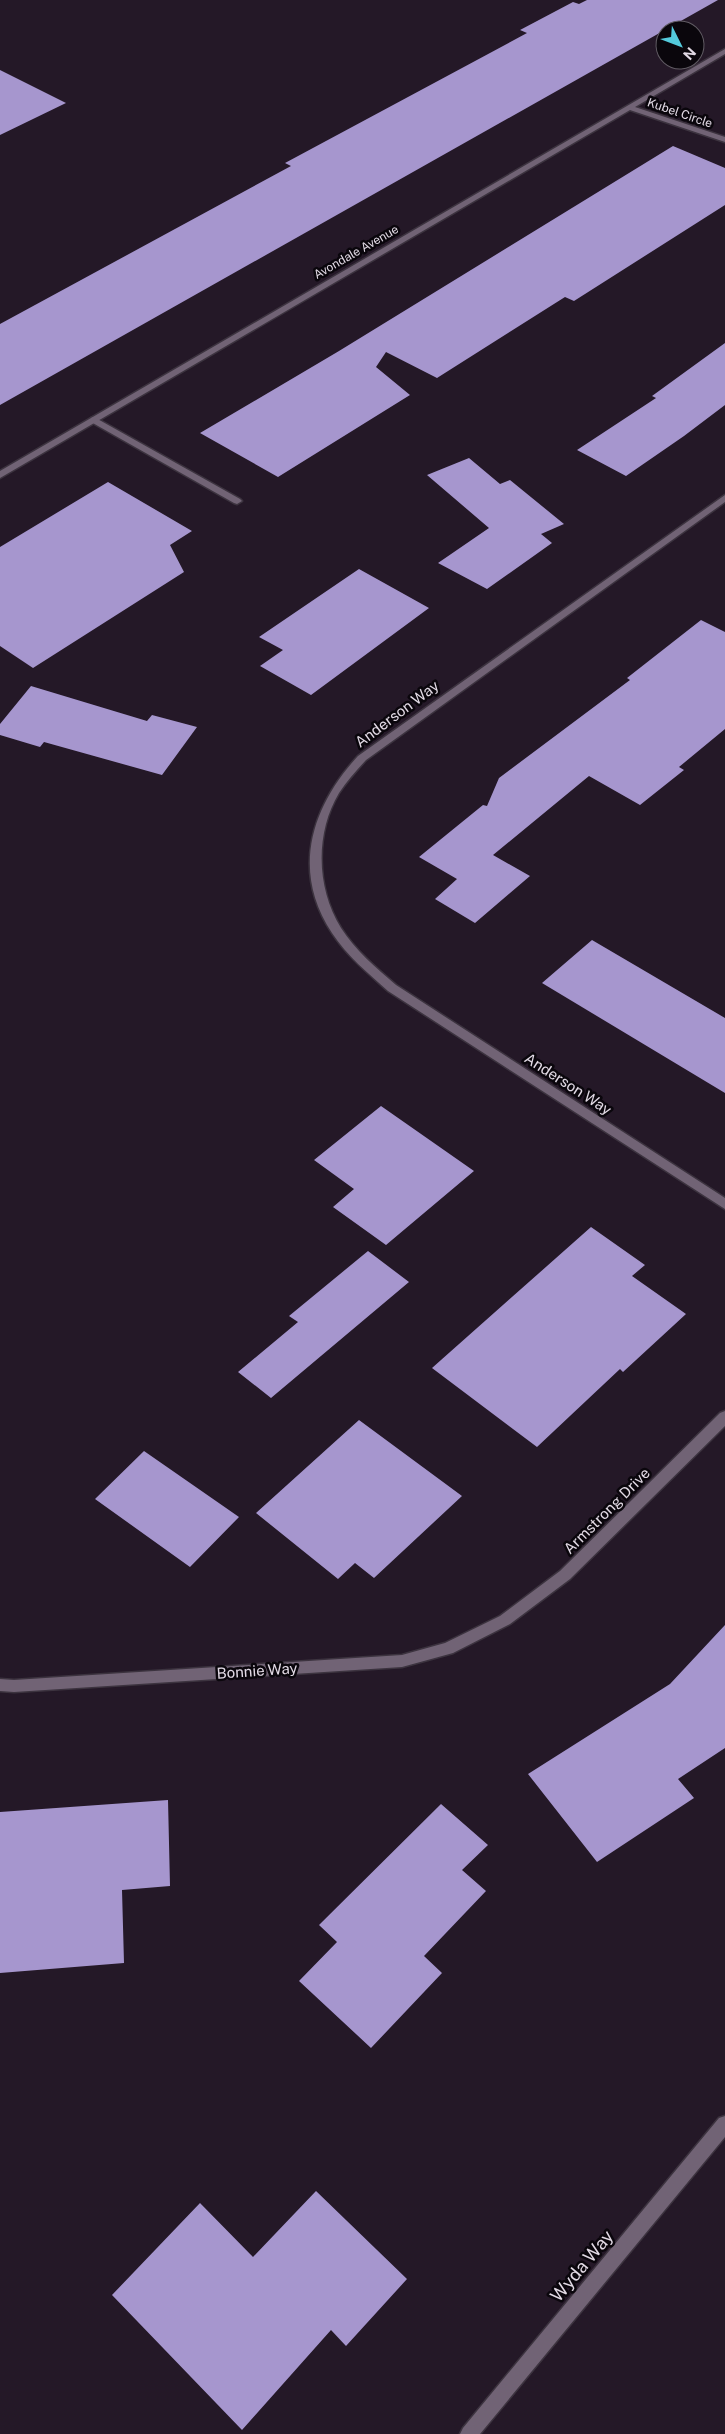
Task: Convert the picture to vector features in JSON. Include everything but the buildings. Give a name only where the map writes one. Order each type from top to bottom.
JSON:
[{"type":"street","name":"Avondale Avenue","points":[[0,475],[725,51]]},
{"type":"street","name":"Kubel Circle","points":[[628,107],[725,140]]},
{"type":"street","points":[[94,420],[237,501]]},
{"type":"street","name":"Anderson Way","points":[[725,498],[362,758],[344,778],[330,800],[321,823],[316,847],[321,897],[331,922],[346,945],[392,988],[725,1204]]},
{"type":"street","name":"Armstrong Drive","points":[[505,1620],[564,1575],[725,1417]]},
{"type":"street","name":"Bonnie Way","points":[[0,1685],[14,1686],[402,1662],[448,1649],[505,1620]]},
{"type":"street","name":"Wyda Way","points":[[469,2434],[725,2124]]}]
